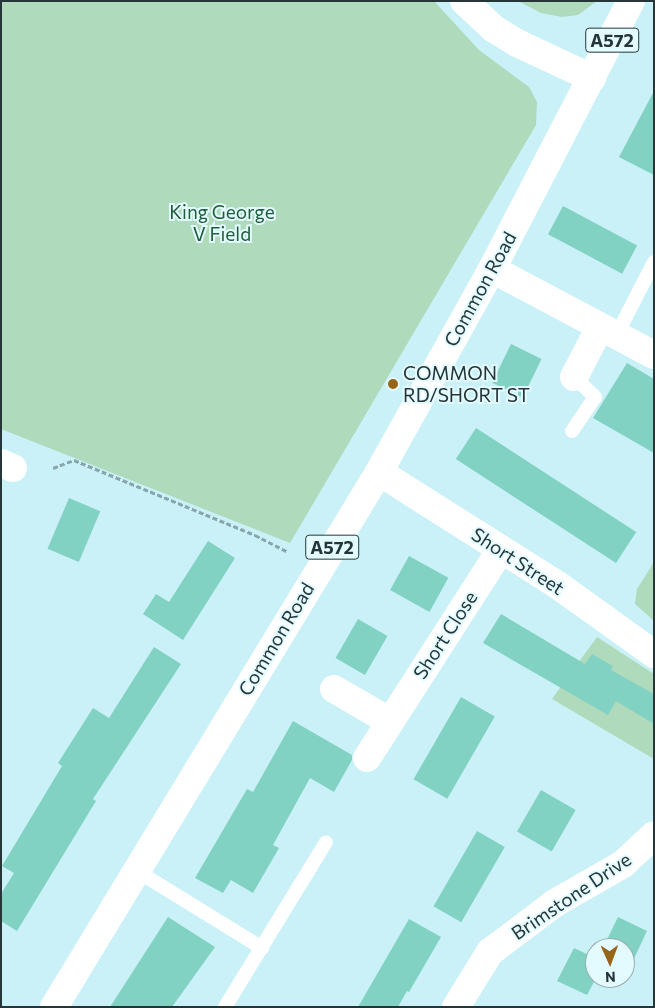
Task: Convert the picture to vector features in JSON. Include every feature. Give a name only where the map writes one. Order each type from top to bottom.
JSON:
[{"type":"street","points":[[464,1],[494,29],[517,43],[592,78]]},
{"type":"street","name":"Common Road","points":[[54,1007],[379,472],[492,269],[631,1]]},
{"type":"street","points":[[492,269],[654,355]]},
{"type":"street","points":[[574,378],[608,332]]},
{"type":"street","name":"Short Street","points":[[379,472],[501,549],[654,654]]},
{"type":"street","name":"Short Close","points":[[367,758],[501,549]]},
{"type":"street","points":[[334,689],[389,721]]},
{"type":"street","name":"Brimstone Drive","points":[[456,1007],[490,952],[555,903],[623,864],[654,835]]},
{"type":"lane","points":[[608,332],[654,262]]},
{"type":"lane","points":[[572,431],[595,397],[574,378]]},
{"type":"lane","points":[[225,1007],[326,842]]},
{"type":"lane","points":[[137,871],[262,948]]},
{"type":"path","points":[[53,468],[74,460],[255,535],[288,552]]},
{"type":"green space","name":"King George V Field","points":[[1,1],[434,1],[479,50],[529,87],[537,102],[536,125],[290,543],[1,429]]},
{"type":"green space","points":[[518,1],[597,1],[578,15],[562,17],[541,13]]},
{"type":"green space","points":[[654,562],[654,621],[635,604],[637,589]]},
{"type":"green space","points":[[597,637],[654,674],[654,759],[552,699]]},
{"type":"building","points":[[654,91],[654,175],[619,157]]},
{"type":"building","points":[[563,206],[637,245],[622,274],[548,234]]},
{"type":"building","points":[[511,344],[542,359],[523,398],[492,383]]},
{"type":"building","points":[[627,363],[654,379],[654,453],[593,418]]},
{"type":"building","points":[[476,428],[636,532],[616,563],[456,459]]},
{"type":"building","points":[[69,498],[100,511],[79,562],[48,549]]},
{"type":"building","points":[[208,541],[235,558],[183,640],[143,614],[156,594],[169,602]]},
{"type":"building","points":[[409,556],[448,578],[429,612],[390,590]]},
{"type":"building","points":[[501,614],[585,664],[592,654],[613,666],[611,670],[654,694],[654,724],[616,701],[608,715],[483,643]]},
{"type":"building","points":[[358,619],[387,636],[365,675],[336,658]]},
{"type":"building","points":[[154,647],[181,664],[93,799],[96,801],[17,931],[1,921],[1,894],[14,873],[2,866],[62,766],[58,763],[93,708],[109,718]]},
{"type":"building","points":[[461,697],[495,716],[447,799],[414,779]]},
{"type":"building","points":[[293,721],[352,755],[352,760],[334,792],[310,778],[273,845],[279,848],[253,893],[231,880],[223,893],[195,878],[247,789],[253,792]]},
{"type":"building","points":[[541,790],[576,810],[552,852],[517,832]]},
{"type":"building","points":[[477,831],[505,847],[461,922],[434,906]]},
{"type":"building","points":[[168,917],[215,947],[172,1007],[110,1007]]},
{"type":"building","points":[[618,917],[647,931],[635,956],[635,938],[608,938]]},
{"type":"building","points":[[409,919],[441,937],[409,992],[407,991],[398,1007],[358,1007]]},
{"type":"building","points":[[574,948],[585,953],[585,988],[591,988],[587,995],[557,981]]},
{"type":"place","name":"COMMON RD/SHORT ST","points":[[393,384]]}]
